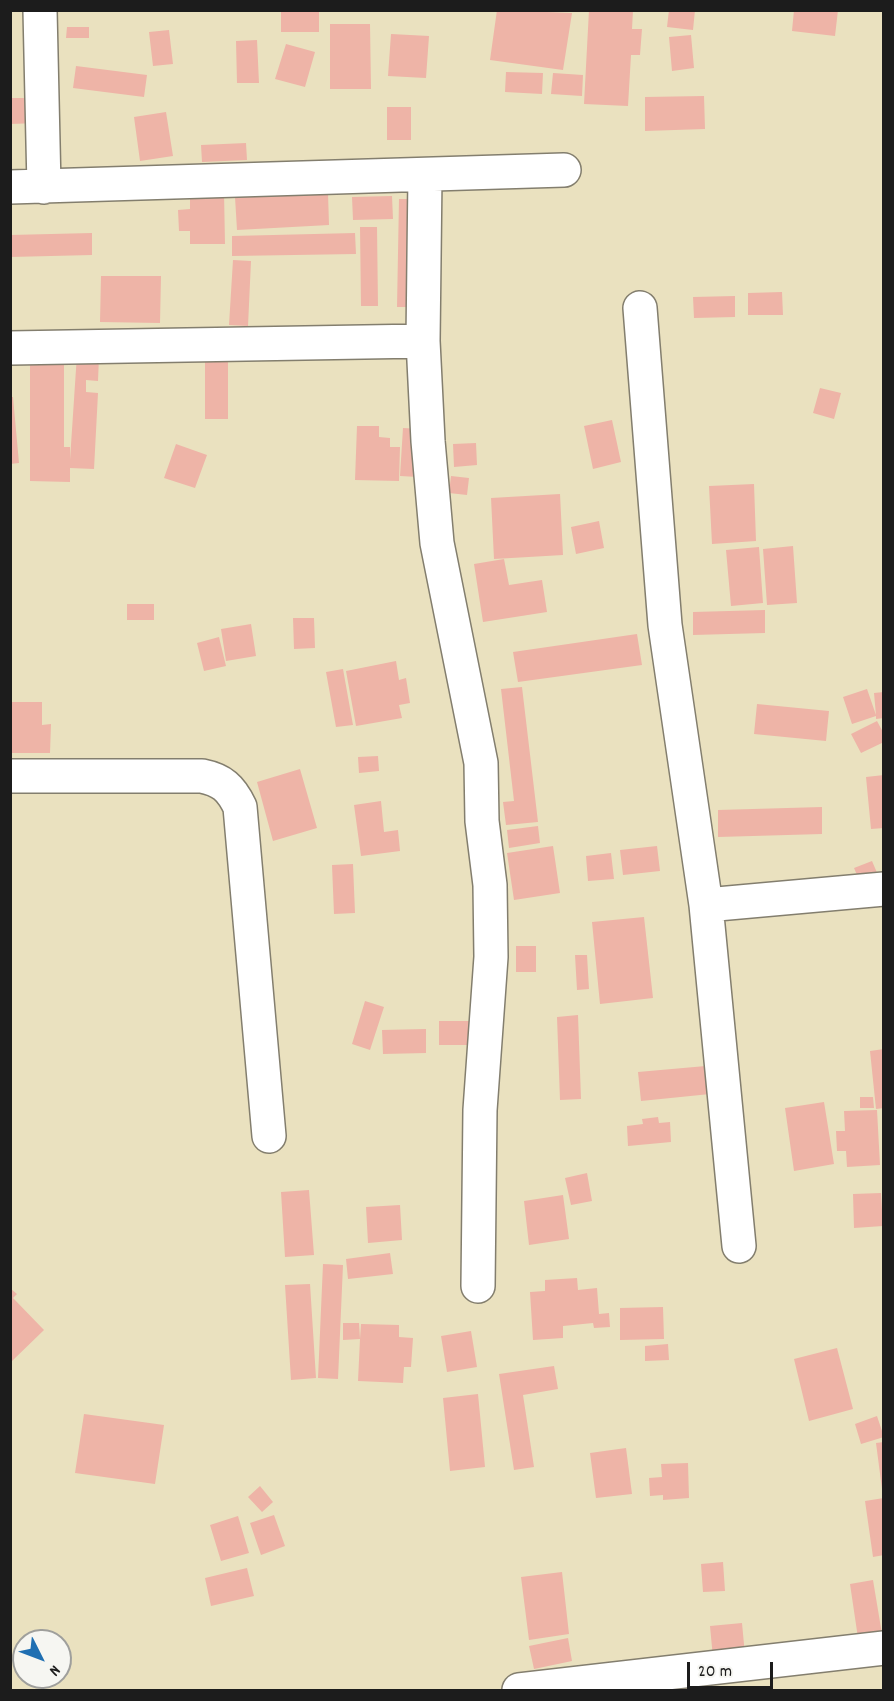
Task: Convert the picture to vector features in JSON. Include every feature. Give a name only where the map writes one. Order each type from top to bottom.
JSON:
[{"type":"street","points":[[40,10],[44,187]]},
{"type":"street","points":[[10,187],[564,171]]},
{"type":"street","points":[[425,175],[423,341],[428,441],[437,543],[481,764],[482,821],[490,885],[491,957],[480,1110],[478,1286]]},
{"type":"street","points":[[640,308],[665,625],[706,905],[739,1246]]},
{"type":"street","points":[[10,348],[423,341]]},
{"type":"street","points":[[10,776],[120,774],[201,776],[217,779],[232,790],[240,807],[269,1136]]},
{"type":"street","points":[[706,905],[884,889]]},
{"type":"street","points":[[519,1690],[884,1648]]},
{"type":"building","points":[[281,10],[319,10],[319,32],[281,32]]},
{"type":"building","points":[[497,10],[572,13],[563,70],[490,60]]},
{"type":"building","points":[[589,10],[633,10],[632,29],[642,29],[640,55],[631,55],[628,106],[584,104]]},
{"type":"building","points":[[669,10],[695,10],[693,30],[667,27]]},
{"type":"building","points":[[794,10],[838,10],[835,36],[792,31]]},
{"type":"building","points":[[330,24],[370,24],[371,89],[330,89]]},
{"type":"building","points":[[67,27],[89,27],[89,38],[66,38]]},
{"type":"building","points":[[169,30],[173,64],[153,66],[149,32]]},
{"type":"building","points":[[391,34],[429,36],[426,78],[388,76]]},
{"type":"building","points":[[691,35],[694,68],[672,71],[669,37]]},
{"type":"building","points":[[257,40],[259,83],[237,83],[236,41]]},
{"type":"building","points":[[286,44],[315,52],[305,87],[275,79]]},
{"type":"building","points":[[76,66],[147,75],[144,97],[73,88]]},
{"type":"building","points":[[506,72],[543,73],[542,94],[505,92]]},
{"type":"building","points":[[553,73],[583,75],[582,96],[551,94]]},
{"type":"building","points":[[704,96],[705,129],[645,131],[645,97]]},
{"type":"building","points":[[10,98],[39,98],[39,123],[10,124]]},
{"type":"building","points":[[387,107],[411,107],[411,140],[387,140]]},
{"type":"building","points":[[166,112],[173,156],[140,161],[134,117]]},
{"type":"building","points":[[246,143],[247,160],[202,162],[201,145]]},
{"type":"building","points":[[224,192],[225,244],[190,244],[190,231],[179,231],[178,210],[190,209],[190,193]]},
{"type":"building","points":[[328,193],[329,225],[237,230],[235,197]]},
{"type":"building","points":[[392,196],[393,219],[353,220],[352,197]]},
{"type":"building","points":[[399,199],[421,199],[419,307],[397,307]]},
{"type":"building","points":[[360,227],[377,227],[378,306],[361,306]]},
{"type":"building","points":[[92,233],[92,255],[10,257],[10,235]]},
{"type":"building","points":[[355,233],[356,254],[232,256],[232,236]]},
{"type":"building","points":[[233,260],[251,261],[248,326],[229,325]]},
{"type":"building","points":[[101,276],[161,276],[160,323],[100,322]]},
{"type":"building","points":[[782,292],[783,315],[748,315],[748,293]]},
{"type":"building","points":[[735,296],[735,317],[694,318],[693,297]]},
{"type":"building","points":[[77,354],[99,356],[98,381],[86,380],[86,392],[98,393],[94,469],[70,468],[70,482],[30,481],[30,360],[64,360],[64,447],[70,447],[70,460]]},
{"type":"building","points":[[228,359],[228,419],[205,419],[205,360]]},
{"type":"building","points":[[820,388],[841,393],[834,419],[813,413]]},
{"type":"building","points":[[10,397],[13,397],[19,463],[10,464]]},
{"type":"building","points":[[612,420],[621,462],[593,469],[584,426]]},
{"type":"building","points":[[357,426],[379,426],[379,437],[390,438],[390,447],[400,447],[399,481],[355,480]]},
{"type":"building","points":[[403,428],[420,429],[418,477],[400,476]]},
{"type":"building","points":[[476,443],[477,465],[454,467],[453,444]]},
{"type":"building","points":[[176,444],[207,455],[195,488],[164,478]]},
{"type":"building","points":[[451,476],[469,478],[467,495],[449,493]]},
{"type":"building","points":[[754,484],[756,541],[712,544],[709,486]]},
{"type":"building","points":[[560,494],[563,555],[494,559],[491,498]]},
{"type":"building","points":[[599,521],[604,548],[576,554],[571,527]]},
{"type":"building","points":[[793,546],[797,603],[767,605],[763,549]]},
{"type":"building","points":[[759,547],[763,603],[731,606],[726,550]]},
{"type":"building","points":[[504,559],[509,585],[542,580],[547,612],[483,622],[474,564]]},
{"type":"building","points":[[127,604],[154,604],[154,620],[127,620]]},
{"type":"building","points":[[765,610],[765,633],[693,635],[693,612]]},
{"type":"building","points":[[293,618],[314,618],[315,648],[294,649]]},
{"type":"building","points":[[251,624],[256,656],[226,661],[221,629]]},
{"type":"building","points":[[637,634],[642,665],[518,682],[513,652]]},
{"type":"building","points":[[219,637],[226,666],[204,671],[197,643]]},
{"type":"building","points":[[396,661],[399,680],[406,678],[410,703],[399,705],[402,718],[356,726],[346,671]]},
{"type":"building","points":[[343,669],[353,725],[336,727],[326,672]]},
{"type":"building","points":[[522,687],[538,822],[506,825],[503,802],[514,801],[501,689]]},
{"type":"building","points":[[867,689],[876,715],[874,693],[884,692],[884,718],[876,719],[876,716],[852,724],[843,697]]},
{"type":"building","points":[[12,702],[42,702],[42,725],[51,724],[50,753],[10,753]]},
{"type":"building","points":[[757,704],[829,711],[826,741],[754,734]]},
{"type":"building","points":[[877,721],[884,734],[884,742],[861,753],[851,734]]},
{"type":"building","points":[[378,756],[379,771],[359,773],[358,757]]},
{"type":"building","points":[[300,769],[317,828],[273,841],[257,782]]},
{"type":"building","points":[[884,775],[884,828],[871,829],[866,777]]},
{"type":"building","points":[[381,801],[384,832],[398,830],[400,851],[361,856],[354,805]]},
{"type":"building","points":[[822,807],[822,834],[718,837],[718,810]]},
{"type":"building","points":[[538,826],[540,843],[509,848],[507,830]]},
{"type":"building","points":[[553,846],[560,893],[514,900],[507,853]]},
{"type":"building","points":[[657,846],[660,871],[623,875],[620,850]]},
{"type":"building","points":[[611,853],[614,879],[588,881],[586,856]]},
{"type":"building","points":[[872,861],[881,882],[863,889],[854,868]]},
{"type":"building","points":[[353,864],[355,913],[334,914],[332,865]]},
{"type":"building","points":[[644,917],[653,998],[600,1004],[592,922]]},
{"type":"building","points":[[516,946],[536,946],[536,972],[516,972]]},
{"type":"building","points":[[575,955],[587,955],[589,989],[577,990]]},
{"type":"building","points":[[365,1001],[384,1007],[370,1050],[352,1044]]},
{"type":"building","points":[[578,1015],[581,1099],[560,1100],[557,1017]]},
{"type":"building","points":[[439,1021],[480,1021],[480,1045],[439,1045]]},
{"type":"building","points":[[426,1029],[426,1053],[383,1054],[382,1030]]},
{"type":"building","points":[[884,1049],[884,1108],[876,1109],[870,1051]]},
{"type":"building","points":[[717,1065],[720,1093],[641,1101],[638,1072]]},
{"type":"building","points":[[860,1097],[873,1097],[874,1108],[860,1108]]},
{"type":"building","points":[[824,1102],[834,1164],[794,1171],[785,1108]]},
{"type":"building","points":[[877,1110],[880,1165],[847,1167],[846,1151],[837,1151],[836,1131],[845,1131],[844,1111]]},
{"type":"building","points":[[658,1117],[659,1123],[670,1122],[671,1142],[628,1146],[627,1126],[643,1124],[642,1119]]},
{"type":"building","points":[[587,1173],[592,1201],[571,1205],[565,1178]]},
{"type":"building","points":[[309,1190],[314,1255],[285,1257],[281,1192]]},
{"type":"building","points":[[881,1193],[883,1226],[854,1228],[853,1194]]},
{"type":"building","points":[[563,1195],[569,1239],[529,1245],[524,1201]]},
{"type":"building","points":[[400,1205],[402,1240],[368,1243],[366,1207]]},
{"type":"building","points":[[390,1253],[393,1274],[348,1279],[346,1259]]},
{"type":"building","points":[[323,1264],[343,1265],[338,1379],[318,1378]]},
{"type":"building","points":[[577,1278],[578,1290],[597,1288],[599,1314],[609,1313],[610,1327],[594,1328],[593,1323],[563,1326],[563,1338],[533,1340],[530,1292],[545,1291],[545,1280]]},
{"type":"building","points":[[310,1284],[316,1378],[291,1380],[285,1285]]},
{"type":"building","points":[[10,1288],[17,1294],[13,1298],[44,1330],[10,1363]]},
{"type":"building","points":[[663,1307],[664,1339],[620,1340],[620,1308]]},
{"type":"building","points":[[343,1323],[359,1323],[360,1339],[343,1340]]},
{"type":"building","points":[[361,1324],[399,1325],[399,1337],[413,1338],[411,1367],[404,1367],[403,1383],[358,1381]]},
{"type":"building","points":[[471,1331],[477,1367],[447,1372],[441,1336]]},
{"type":"building","points":[[668,1344],[669,1360],[645,1361],[645,1346]]},
{"type":"building","points":[[837,1348],[853,1409],[809,1421],[794,1359]]},
{"type":"building","points":[[554,1366],[558,1389],[523,1395],[534,1467],[514,1470],[499,1374]]},
{"type":"building","points":[[478,1394],[485,1467],[450,1471],[443,1398]]},
{"type":"building","points":[[84,1414],[164,1425],[155,1484],[75,1473]]},
{"type":"building","points":[[877,1416],[884,1437],[861,1444],[855,1424]]},
{"type":"building","points":[[884,1442],[884,1489],[882,1489],[876,1443]]},
{"type":"building","points":[[626,1448],[632,1494],[596,1498],[590,1453]]},
{"type":"building","points":[[688,1463],[689,1498],[663,1500],[663,1495],[650,1496],[649,1478],[662,1477],[661,1464]]},
{"type":"building","points":[[260,1486],[273,1502],[262,1512],[248,1497]]},
{"type":"building","points":[[884,1498],[884,1555],[873,1557],[865,1501]]},
{"type":"building","points":[[274,1515],[285,1546],[261,1555],[250,1523]]},
{"type":"building","points":[[238,1516],[249,1553],[221,1561],[210,1525]]},
{"type":"building","points":[[723,1562],[725,1591],[703,1592],[701,1564]]},
{"type":"building","points":[[247,1568],[254,1596],[211,1606],[205,1578]]},
{"type":"building","points":[[562,1572],[569,1634],[529,1640],[521,1577]]},
{"type":"building","points":[[873,1580],[882,1634],[858,1638],[850,1584]]},
{"type":"building","points":[[742,1623],[745,1655],[713,1658],[710,1626]]},
{"type":"building","points":[[568,1638],[572,1661],[534,1669],[529,1646]]}]
